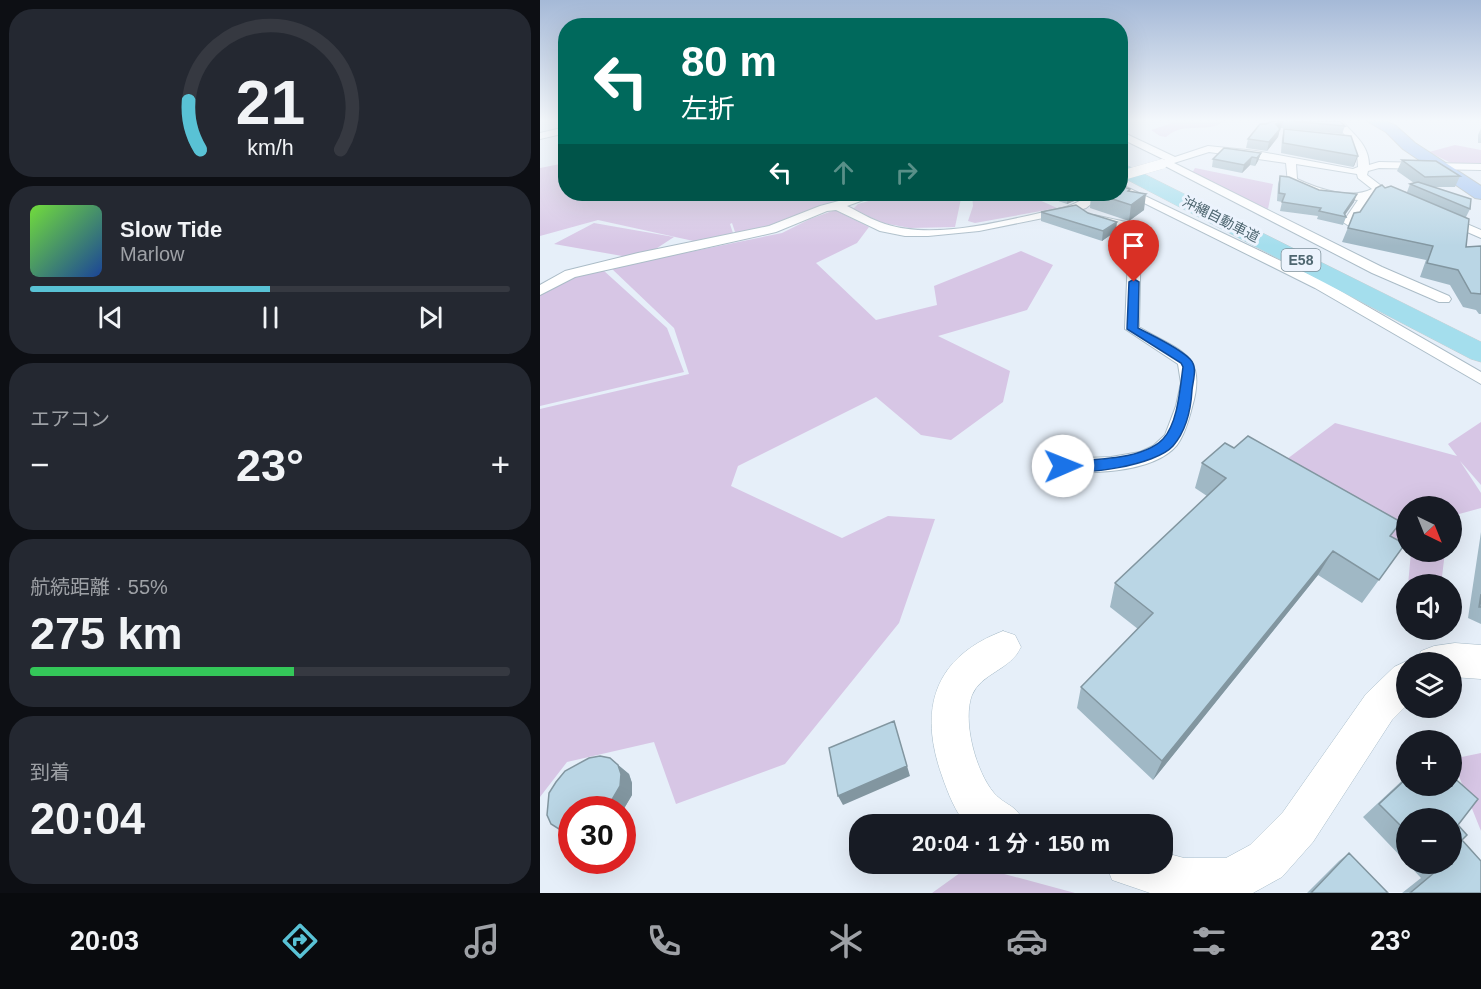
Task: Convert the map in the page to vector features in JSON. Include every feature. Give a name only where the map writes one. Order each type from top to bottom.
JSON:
[{"type":"highway","name":"沖縄自動車道","points":[[1129,163],[1481,336]]},
{"type":"highway","name":"沖縄自動車道","points":[[1128,172],[1481,353]]},
{"type":"main road","points":[[1436,163],[1481,194]]},
{"type":"street","points":[[1128,174],[1165,163]]},
{"type":"street","points":[[1168,163],[1377,270],[1444,299]]},
{"type":"street","points":[[1291,163],[1292,181],[1317,193],[1367,197]]},
{"type":"street","points":[[1300,163],[1353,172],[1379,165],[1481,167]]},
{"type":"street","points":[[1365,163],[1362,176],[1380,190],[1410,203]]},
{"type":"street","points":[[1349,222],[1367,197],[1380,190]]},
{"type":"street","points":[[1128,191],[1320,285],[1481,379]]},
{"type":"street","points":[[540,291],[570,274],[638,257],[772,230],[824,208],[853,201]]},
{"type":"street","points":[[837,206],[883,228],[924,231],[974,228],[1078,207],[1088,201]]},
{"type":"street","points":[[1045,465],[1102,465],[1131,460],[1157,451],[1168,443],[1176,430],[1185,402],[1189,376],[1185,361],[1132,329],[1135,231],[1122,225],[1097,221],[1088,217],[1078,207]]},
{"type":"street","points":[[1430,212],[1481,234]]},
{"type":"street","points":[[988,814],[979,808],[966,787],[949,725],[955,690],[965,674],[1003,647]]},
{"type":"street","points":[[1462,661],[1481,662]]},
{"type":"street","points":[[1161,874],[1184,881],[1230,881],[1266,861],[1298,827],[1380,707],[1396,690]]},
{"type":"shaded area","points":[[1451,163],[1481,163],[1481,164]]},
{"type":"shaded area","points":[[558,164],[558,201],[843,201],[753,232],[735,232],[732,223],[730,224],[733,233],[698,242],[598,220],[540,236],[540,168]]},
{"type":"shaded area","points":[[1195,168],[1273,184],[1268,209],[1192,173]]},
{"type":"shaded area","points":[[868,201],[961,201],[955,227],[910,228],[883,223],[853,209],[858,204]]},
{"type":"shaded area","points":[[973,201],[1042,201],[1057,208],[975,223],[968,221]]},
{"type":"shaded area","points":[[835,210],[869,227],[857,243],[816,263],[876,320],[937,305],[934,286],[1021,251],[1053,265],[1027,310],[938,336],[1010,371],[1003,402],[951,440],[921,435],[876,397],[738,466],[731,486],[842,538],[888,516],[935,519],[899,623],[785,764],[676,804],[654,742],[567,762],[540,797],[540,409],[689,374],[674,328],[611,268],[782,233]]},
{"type":"shaded area","points":[[594,223],[674,237],[651,252],[628,257],[554,244]]},
{"type":"shaded area","points":[[603,270],[667,328],[684,372],[540,406],[540,294],[577,275]]},
{"type":"shaded area","points":[[1481,422],[1481,485],[1460,461],[1481,493],[1481,508],[1462,513],[1462,496],[1396,496],[1396,539],[1271,471],[1335,423],[1457,456],[1448,444]]},
{"type":"shaded area","points":[[1410,562],[1444,562],[1442,574],[1409,574]]},
{"type":"shaded area","points":[[1481,753],[1481,831],[1462,784],[1462,757]]},
{"type":"shaded area","points":[[958,874],[1004,874],[1075,893],[932,893]]},
{"type":"building","points":[[1406,163],[1439,163],[1460,176],[1425,177]]},
{"type":"building","points":[[1280,176],[1289,177],[1319,190],[1357,194],[1344,213],[1346,217],[1319,211],[1321,208],[1282,202],[1285,194],[1279,193]]},
{"type":"building","points":[[1418,182],[1471,199],[1470,209],[1410,184]]},
{"type":"building","points":[[1382,185],[1385,188],[1391,186],[1469,219],[1466,247],[1481,246],[1481,294],[1471,293],[1458,270],[1427,263],[1433,246],[1348,228],[1354,213],[1360,212],[1376,188]]},
{"type":"building","points":[[1128,191],[1146,194],[1131,205],[1119,201],[1128,201]]},
{"type":"building","points":[[1076,205],[1088,213],[1117,222],[1103,231],[1041,212]]},
{"type":"building","points":[[1248,436],[1396,519],[1396,528],[1390,536],[1396,539],[1396,556],[1379,580],[1333,551],[1162,761],[1081,687],[1153,613],[1115,583],[1226,478],[1202,463],[1225,443],[1234,448]]},
{"type":"building","points":[[894,721],[907,766],[838,796],[829,748]]},
{"type":"building","points":[[600,756],[610,758],[618,765],[621,774],[620,786],[614,796],[558,796],[558,828],[551,824],[547,815],[549,793],[565,771],[589,758]]},
{"type":"building","points":[[1462,785],[1478,799],[1462,820],[1462,808],[1396,808],[1396,821],[1379,804],[1396,788],[1396,796],[1462,796]]},
{"type":"building","points":[[1462,829],[1467,835],[1462,840]]},
{"type":"building","points":[[1462,840],[1481,861],[1481,893],[1410,893],[1433,874],[1462,874]]},
{"type":"building","points":[[1349,853],[1388,893],[1311,893]]},
{"type":"route","points":[[1063,466],[1102,465],[1147,455],[1168,443],[1176,430],[1185,402],[1189,367],[1185,361],[1132,329],[1134,282]]}]
